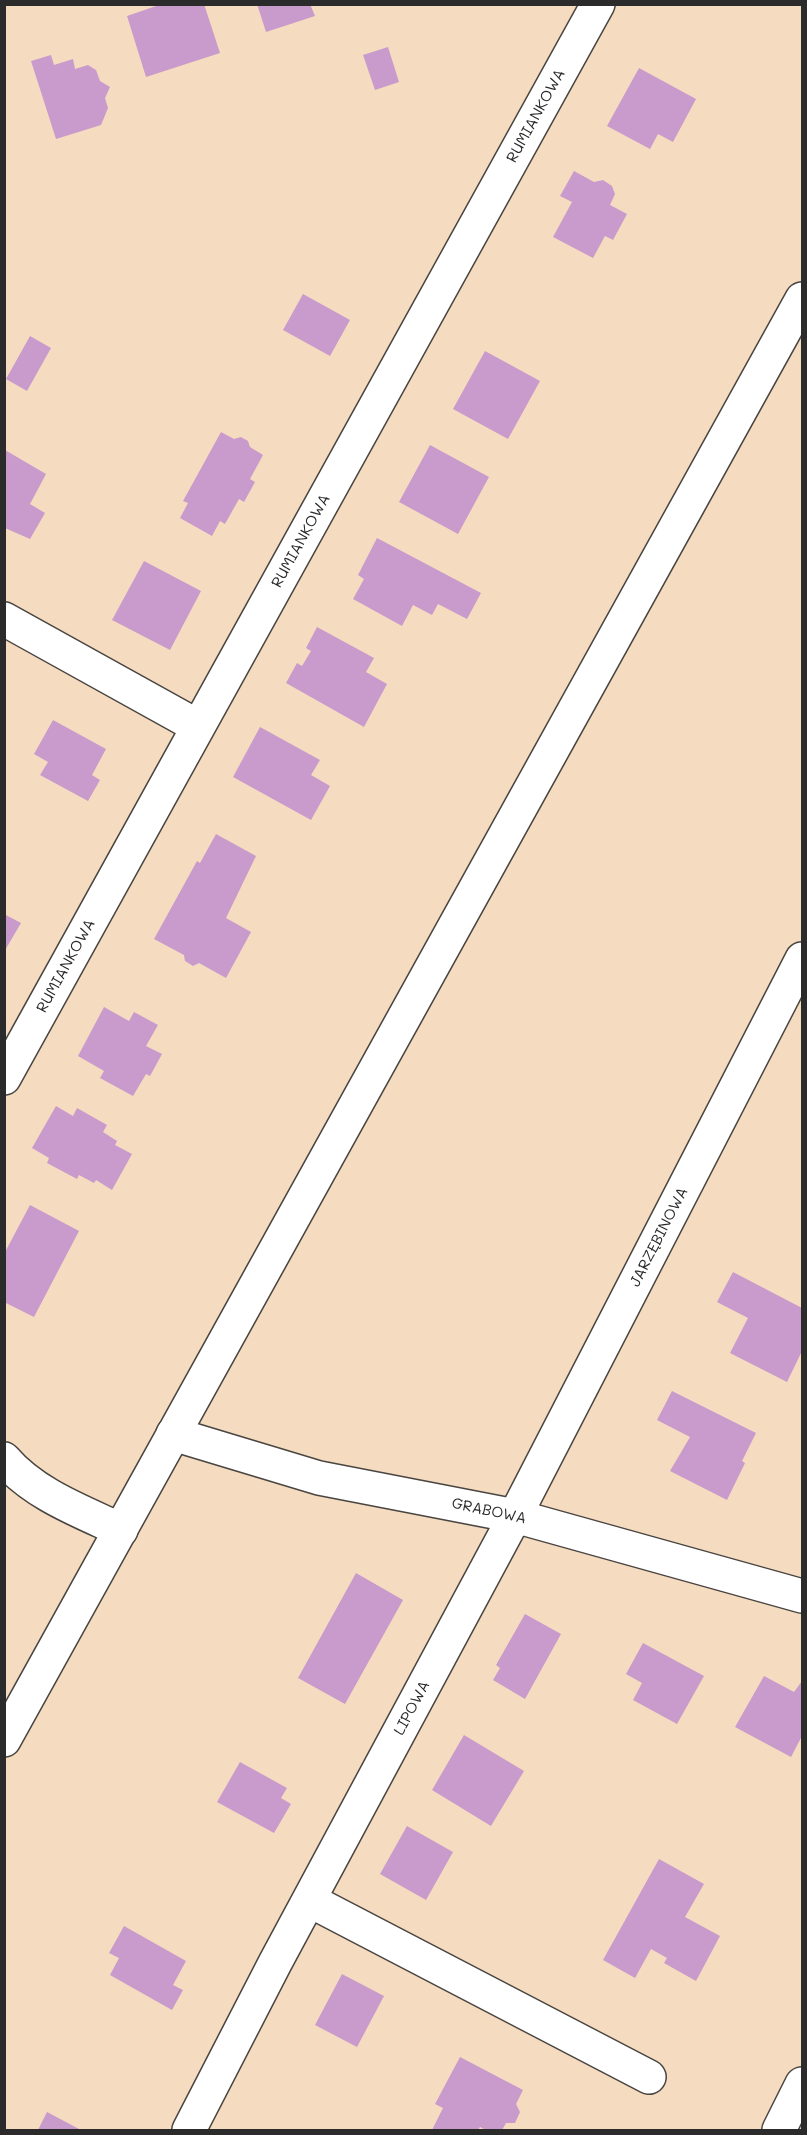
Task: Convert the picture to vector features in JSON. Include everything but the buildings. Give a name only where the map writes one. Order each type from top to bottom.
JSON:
[{"type":"street","name":"RUMIANKOWA","points":[[4,1078],[598,4]]},
{"type":"street","points":[[4,1740],[802,299]]},
{"type":"street","points":[[4,619],[197,726]]},
{"type":"street","name":"JARZĘBINOWA","points":[[515,1516],[802,959]]},
{"type":"street","name":"GRABOWA","points":[[174,1434],[319,1478],[515,1516],[802,1596]]},
{"type":"street","points":[[4,1459],[19,1476],[43,1491],[121,1530]]},
{"type":"street","name":"LIPOWA","points":[[189,2130],[309,1900],[515,1516]]},
{"type":"street","points":[[309,1900],[649,2077]]},
{"type":"street","points":[[779,2130],[802,2084]]}]
